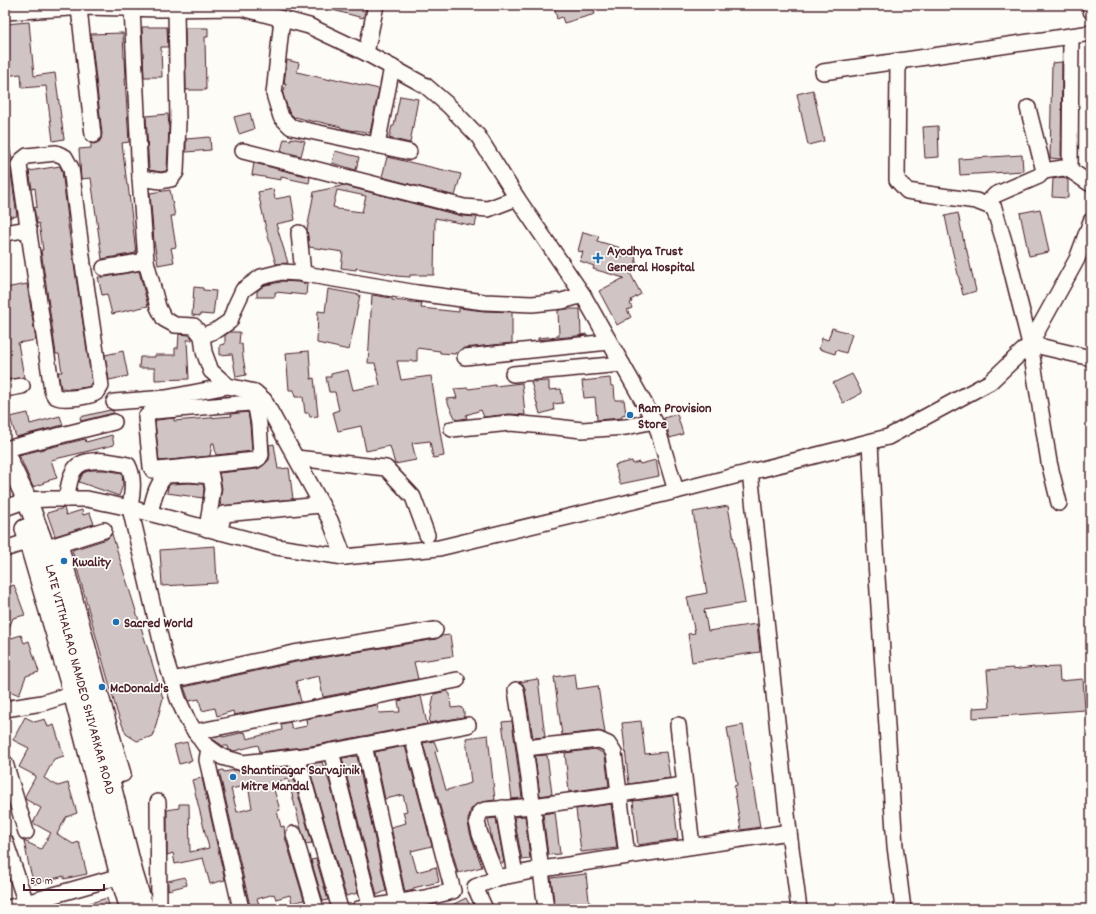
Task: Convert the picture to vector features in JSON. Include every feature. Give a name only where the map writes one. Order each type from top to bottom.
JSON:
[{"type":"main road","name":"LATE VITTHALRAO NAMDEO SHIVARKAR ROAD","points":[[5,454],[16,504]]},
{"type":"main road","name":"LATE VITTHALRAO NAMDEO SHIVARKAR ROAD","points":[[5,478],[16,504],[40,534],[44,544],[126,875],[144,909]]},
{"type":"main road","name":"LATE VITTHALRAO NAMDEO SHIVARKAR ROAD","points":[[80,691],[101,720],[126,875],[130,909]]},
{"type":"street","points":[[366,53],[376,5]]},
{"type":"street","points":[[1090,5],[1091,11]]},
{"type":"street","points":[[79,8],[93,135]]},
{"type":"street","points":[[5,12],[79,8],[242,8],[309,26],[366,53],[426,86],[449,106],[478,136],[517,198],[583,295],[654,421],[676,491]]},
{"type":"street","points":[[132,8],[140,178],[146,261],[158,307],[164,319],[175,325],[194,326],[202,336],[204,352],[211,371],[228,386]]},
{"type":"street","points":[[140,178],[162,181],[171,179],[176,172],[178,122],[176,9]]},
{"type":"street","points":[[282,19],[274,94],[282,117],[291,127],[409,152]]},
{"type":"street","points":[[823,72],[1091,33]]},
{"type":"street","points":[[1070,170],[1071,36]]},
{"type":"street","points":[[898,61],[897,180],[907,191],[976,200],[994,208],[1006,248],[1030,344],[1049,462],[1059,503]]},
{"type":"street","points":[[377,145],[392,67]]},
{"type":"street","points":[[1028,108],[1044,171]]},
{"type":"street","points":[[243,151],[464,206],[488,209],[517,198]]},
{"type":"street","points":[[56,153],[65,157],[71,168],[101,386],[97,392],[90,396],[58,398],[53,395],[29,229],[19,165],[27,156],[56,153]]},
{"type":"street","points":[[987,205],[995,194],[1039,176],[1044,171],[1063,168],[1070,170],[1089,183]]},
{"type":"street","points":[[16,504],[49,499],[87,500],[130,508],[277,547],[344,557],[439,548],[676,491],[870,442],[888,437],[990,382],[1030,344],[1077,259],[1086,251],[1091,222]]},
{"type":"street","points":[[5,233],[29,229]]},
{"type":"street","points":[[300,234],[303,274]]},
{"type":"street","points":[[104,268],[146,261]]},
{"type":"street","points":[[202,336],[217,330],[230,321],[234,307],[243,290],[261,277],[281,272],[303,274],[417,293],[484,302],[532,304],[562,301],[583,295]]},
{"type":"street","points":[[465,357],[609,342]]},
{"type":"street","points":[[1030,344],[1091,358]]},
{"type":"street","points":[[513,374],[622,364]]},
{"type":"street","points":[[5,389],[22,386]]},
{"type":"street","points":[[114,402],[166,398],[228,386],[255,392],[257,402],[256,407],[259,424],[261,455],[259,458],[256,460],[153,470],[151,467],[146,417],[149,414],[154,411],[257,402]]},
{"type":"street","points":[[257,402],[296,458],[330,520],[344,557]]},
{"type":"street","points":[[452,429],[510,423],[556,426],[582,430],[626,427],[654,421]]},
{"type":"street","points":[[5,449],[114,422]]},
{"type":"street","points":[[870,442],[875,547],[895,846],[903,909]]},
{"type":"street","points":[[296,458],[386,468],[412,497],[427,535]]},
{"type":"street","points":[[66,499],[72,472],[77,465],[105,460],[128,465],[131,471],[133,485],[130,508],[164,658],[178,699],[188,721],[203,743],[222,757],[243,764],[297,757],[468,725]]},
{"type":"street","points":[[750,472],[797,909]]},
{"type":"street","points":[[150,513],[159,483],[166,475],[190,474],[211,476],[213,489],[213,530]]},
{"type":"street","points":[[213,530],[224,514],[321,505]]},
{"type":"street","points":[[5,549],[44,544],[104,530]]},
{"type":"street","points":[[44,544],[101,720]]},
{"type":"street","points":[[172,680],[294,653],[435,630]]},
{"type":"street","points":[[195,732],[457,680]]},
{"type":"street","points":[[516,690],[542,869],[546,909]]},
{"type":"street","points":[[5,709],[42,704],[80,691]]},
{"type":"street","points":[[678,725],[692,846]]},
{"type":"street","points":[[331,751],[367,908],[425,898],[453,891],[412,736]]},
{"type":"street","points":[[525,748],[599,740],[608,744],[614,754],[627,856]]},
{"type":"street","points":[[364,745],[398,903]]},
{"type":"street","points":[[210,748],[207,760],[241,909]]},
{"type":"street","points":[[297,757],[340,909]]},
{"type":"street","points":[[5,763],[26,832]]},
{"type":"street","points":[[497,878],[480,834],[477,822],[480,812],[684,785]]},
{"type":"street","points":[[158,802],[159,909]]},
{"type":"street","points":[[503,808],[515,874]]},
{"type":"street","points":[[485,909],[474,886],[497,878],[542,869],[789,832]]},
{"type":"street","points":[[294,834],[316,909]]},
{"type":"street","points":[[5,841],[26,903]]},
{"type":"street","points":[[5,909],[126,875]]},
{"type":"building","points":[[326,5],[367,5],[363,18],[325,8]]},
{"type":"building","points":[[554,5],[592,5],[595,14],[564,23],[562,17],[557,19]]},
{"type":"building","points":[[29,22],[34,76],[55,73],[64,139],[53,141],[46,86],[22,88],[21,74],[5,76],[5,24]]},
{"type":"building","points":[[142,27],[167,27],[168,47],[161,47],[162,77],[144,77]]},
{"type":"building","points":[[185,28],[208,28],[208,37],[205,37],[206,90],[186,90]]},
{"type":"building","points":[[123,33],[129,142],[122,143],[136,253],[102,259],[91,178],[81,179],[79,149],[91,148],[91,143],[94,144],[99,142],[102,134],[91,34]]},
{"type":"building","points":[[287,60],[299,63],[297,72],[379,89],[370,133],[295,118],[289,112],[283,94],[286,84],[284,84]]},
{"type":"building","points":[[1062,62],[1061,159],[1050,158],[1052,63]]},
{"type":"building","points":[[813,90],[824,141],[808,145],[797,94]]},
{"type":"building","points":[[400,96],[418,99],[410,143],[389,138],[392,126],[394,126]]},
{"type":"building","points":[[250,113],[254,129],[239,134],[234,117]]},
{"type":"building","points":[[168,114],[169,128],[167,169],[166,171],[161,172],[149,170],[146,116]]},
{"type":"building","points":[[938,126],[939,157],[925,158],[923,127]]},
{"type":"building","points":[[210,137],[211,150],[186,152],[186,139]]},
{"type":"building","points":[[291,138],[305,141],[301,156],[281,151],[284,139],[291,140]]},
{"type":"building","points":[[5,145],[9,145],[12,159],[10,166],[17,216],[5,218]]},
{"type":"building","points":[[335,151],[359,157],[356,170],[332,163]]},
{"type":"building","points":[[1022,155],[1023,171],[960,175],[959,159]]},
{"type":"building","points":[[387,157],[461,174],[455,196],[382,177]]},
{"type":"building","points":[[254,163],[310,177],[309,183],[281,177],[281,180],[252,175]]},
{"type":"building","points":[[60,166],[62,171],[67,218],[92,383],[87,387],[71,389],[61,388],[58,372],[62,372],[59,354],[56,354],[41,250],[43,250],[39,223],[37,224],[34,208],[37,207],[35,188],[32,189],[29,171]]},
{"type":"building","points":[[1062,177],[1068,180],[1068,198],[1052,197],[1053,179]]},
{"type":"building","points":[[342,185],[462,216],[477,217],[475,226],[435,218],[434,275],[410,275],[410,277],[396,276],[356,268],[356,270],[341,268],[343,252],[309,247],[307,230],[314,192]],"holes":[[[337,190],[366,196],[362,212],[337,209],[333,207]]]},
{"type":"building","points":[[273,189],[275,199],[291,196],[295,220],[276,224],[288,263],[276,264],[266,229],[258,192]]},
{"type":"building","points":[[170,190],[175,216],[171,216],[176,247],[171,248],[174,262],[158,265],[154,241],[150,193]]},
{"type":"building","points":[[1040,209],[1049,252],[1029,256],[1020,213]]},
{"type":"building","points":[[958,213],[976,291],[963,295],[945,216]]},
{"type":"building","points":[[583,232],[599,236],[597,241],[621,248],[619,257],[635,255],[637,269],[629,271],[641,294],[631,300],[632,302],[630,303],[632,308],[627,310],[631,317],[617,325],[599,291],[624,278],[593,269],[594,266],[580,261],[583,252],[578,251]]},
{"type":"building","points":[[139,271],[148,306],[112,314],[107,294],[102,295],[98,277]]},
{"type":"building","points":[[281,281],[307,284],[306,295],[275,292],[275,297],[257,297],[257,291],[265,285]]},
{"type":"building","points":[[27,284],[36,340],[18,343],[24,377],[5,380],[5,288]]},
{"type":"building","points":[[194,287],[203,288],[203,290],[216,291],[213,315],[192,315]]},
{"type":"building","points":[[328,289],[360,295],[349,350],[317,343],[318,311],[325,312]]},
{"type":"building","points":[[372,295],[392,298],[392,300],[422,303],[421,308],[459,312],[459,308],[512,312],[512,343],[464,348],[455,354],[440,353],[440,351],[417,348],[417,361],[397,361],[401,380],[431,376],[444,456],[433,458],[430,441],[412,443],[416,460],[395,464],[390,446],[366,451],[361,426],[338,431],[333,412],[339,410],[335,392],[329,392],[326,377],[331,377],[331,374],[348,370],[353,390],[380,385],[375,363],[368,363]]},
{"type":"building","points":[[580,309],[581,335],[586,335],[538,340],[538,338],[559,336],[558,310]]},
{"type":"building","points":[[832,328],[852,334],[846,353],[836,350],[835,354],[819,349],[822,338],[828,340]]},
{"type":"building","points":[[230,332],[240,332],[239,344],[242,344],[246,375],[236,377],[232,354],[220,355],[220,345],[225,344],[225,335]]},
{"type":"building","points":[[179,334],[189,335],[192,338],[192,340],[187,340],[189,379],[155,380],[155,368],[139,368],[140,357],[175,355],[175,348],[178,348]]},
{"type":"building","points":[[123,351],[128,376],[109,380],[105,355]]},
{"type":"building","points":[[309,351],[311,379],[314,378],[318,416],[310,417],[309,413],[305,413],[303,397],[295,397],[294,390],[289,390],[286,353]]},
{"type":"building","points":[[852,374],[862,393],[843,403],[833,383]]},
{"type":"building","points":[[610,378],[611,386],[614,386],[615,400],[624,400],[626,414],[622,415],[622,418],[597,420],[595,397],[584,398],[582,381]]},
{"type":"building","points":[[549,381],[549,390],[561,389],[563,403],[553,404],[554,410],[540,414],[531,382]]},
{"type":"building","points":[[522,383],[525,415],[509,414],[484,417],[481,410],[466,415],[467,418],[456,420],[446,399],[457,398],[454,389],[469,389]]},
{"type":"building","points":[[110,410],[114,413],[81,421],[80,417]]},
{"type":"building","points":[[248,412],[252,451],[216,455],[214,443],[212,443],[210,456],[159,461],[155,421],[174,418],[174,421],[232,416],[231,414]]},
{"type":"building","points":[[28,413],[30,424],[60,416],[63,425],[16,437],[10,417]]},
{"type":"building","points":[[677,414],[683,434],[670,438],[664,418]]},
{"type":"building","points":[[112,435],[114,445],[51,460],[57,478],[33,487],[19,455],[85,439],[86,442]]},
{"type":"building","points":[[274,444],[278,469],[289,468],[293,499],[221,506],[220,501],[222,488],[219,473],[257,469],[261,467],[269,460],[269,445]]},
{"type":"building","points":[[656,460],[659,476],[620,484],[615,465],[632,461],[633,464],[639,462],[640,464]]},
{"type":"building","points":[[91,470],[105,470],[122,473],[123,485],[119,496],[79,482],[83,473]]},
{"type":"building","points":[[170,484],[203,484],[203,498],[167,493]]},
{"type":"building","points":[[728,506],[745,603],[704,610],[708,631],[757,624],[760,652],[692,662],[688,634],[695,633],[687,597],[707,593],[693,512]]},
{"type":"building","points":[[64,508],[66,515],[82,510],[83,515],[90,513],[94,524],[55,536],[47,513]]},
{"type":"building","name":"Sacred World","points":[[112,534],[163,698],[153,736],[137,741],[126,734],[117,712],[72,550],[107,539]]},
{"type":"building","points":[[215,546],[217,583],[162,586],[160,550]]},
{"type":"building","points":[[14,585],[25,615],[13,618],[6,636],[5,588]]},
{"type":"building","points":[[21,635],[24,643],[29,641],[39,672],[26,676],[19,695],[5,689],[5,640]]},
{"type":"building","points":[[450,635],[453,656],[414,662],[418,679],[323,697],[319,676],[296,681],[301,702],[234,715],[233,711],[217,716],[215,708],[202,711],[199,699],[189,701],[184,687],[296,662],[436,639],[441,636]]},
{"type":"building","points":[[1034,667],[1059,667],[1060,681],[1083,679],[1085,710],[973,718],[973,708],[990,707],[987,670],[1013,668],[1013,670]]},
{"type":"building","points":[[575,674],[577,689],[598,686],[605,733],[598,731],[562,735],[554,677]]},
{"type":"building","points":[[538,679],[545,737],[533,738],[525,689],[523,684],[519,682]]},
{"type":"building","points":[[447,691],[450,694],[451,708],[461,707],[464,711],[464,717],[429,723],[434,694]]},
{"type":"building","points":[[421,696],[427,724],[311,746],[260,752],[258,745],[234,751],[229,750],[228,746],[223,746],[211,738],[245,732],[247,739],[282,730],[281,724],[290,722],[292,729],[307,726],[306,719],[377,705],[379,713],[400,712],[398,701]]},
{"type":"building","points":[[25,717],[35,722],[45,719],[48,727],[54,725],[64,756],[54,759],[44,778],[58,786],[68,783],[77,813],[66,817],[57,834],[73,844],[79,842],[87,874],[64,879],[64,876],[34,884],[24,841],[41,849],[51,833],[33,823],[41,808],[25,799],[25,796],[36,776],[19,767],[29,748],[13,740]]},
{"type":"building","points":[[512,721],[522,798],[512,799],[502,722]]},
{"type":"building","points":[[641,721],[645,754],[666,752],[670,778],[629,784],[622,723]]},
{"type":"building","points":[[743,725],[760,827],[741,830],[734,786],[737,785],[727,728]]},
{"type":"building","points":[[488,735],[495,800],[482,802],[474,806],[471,809],[468,820],[471,836],[482,867],[458,873],[423,743],[434,741],[438,751],[435,752],[447,790],[471,783],[466,738]]},
{"type":"building","points":[[187,742],[192,761],[179,764],[174,745]]},
{"type":"building","points":[[405,746],[432,846],[411,851],[417,872],[436,867],[439,882],[413,888],[414,890],[405,892],[391,827],[406,823],[403,812],[407,811],[403,795],[385,799],[375,752]]},
{"type":"building","points":[[595,749],[603,753],[605,756],[609,786],[569,792],[565,753]]},
{"type":"building","points":[[547,755],[552,794],[540,796],[535,756]]},
{"type":"building","points":[[357,756],[386,891],[377,895],[342,758]]},
{"type":"building","points":[[322,762],[330,784],[358,893],[346,896],[308,764]]},
{"type":"building","points":[[290,767],[312,843],[306,844],[288,779],[272,783],[280,810],[277,811],[281,827],[284,826],[285,837],[304,900],[292,903],[290,895],[276,899],[274,894],[257,899],[259,904],[250,906],[219,771],[223,770],[224,772],[235,770],[244,772]],"holes":[[[248,785],[252,808],[237,812],[231,789]]]},
{"type":"building","points":[[202,778],[225,880],[210,884],[203,858],[175,864],[173,853],[167,855],[167,810],[179,808],[179,804],[189,804],[190,852],[209,848],[192,780]]},
{"type":"building","points":[[673,796],[678,839],[638,845],[633,801]]},
{"type":"building","points":[[611,804],[617,848],[581,852],[576,809]]},
{"type":"building","points":[[555,812],[560,854],[548,855],[543,814]]},
{"type":"building","points":[[525,816],[530,859],[522,860],[514,817]]},
{"type":"building","points":[[496,818],[504,863],[500,862],[492,841],[488,819]]},
{"type":"building","points":[[316,859],[328,900],[323,901],[311,860]]},
{"type":"building","points":[[586,874],[590,909],[555,909],[551,878]]},
{"type":"building","points":[[185,877],[187,885],[168,890],[168,881]]},
{"type":"building","points":[[107,898],[110,909],[77,909],[77,907]]},
{"type":"building","points":[[466,898],[472,909],[444,909]]},
{"type":"place","name":"Ayodhya Trust General Hospital","points":[[598,258]]},
{"type":"place","name":"Ram Provision Store","points":[[630,415]]},
{"type":"place","name":"Kwality","points":[[64,561]]},
{"type":"place","name":"Sacred World","points":[[116,622]]},
{"type":"place","name":"McDonald's","points":[[102,687]]},
{"type":"place","name":"Shantinagar Sarvajinik Mitre Mandal","points":[[233,777]]}]
